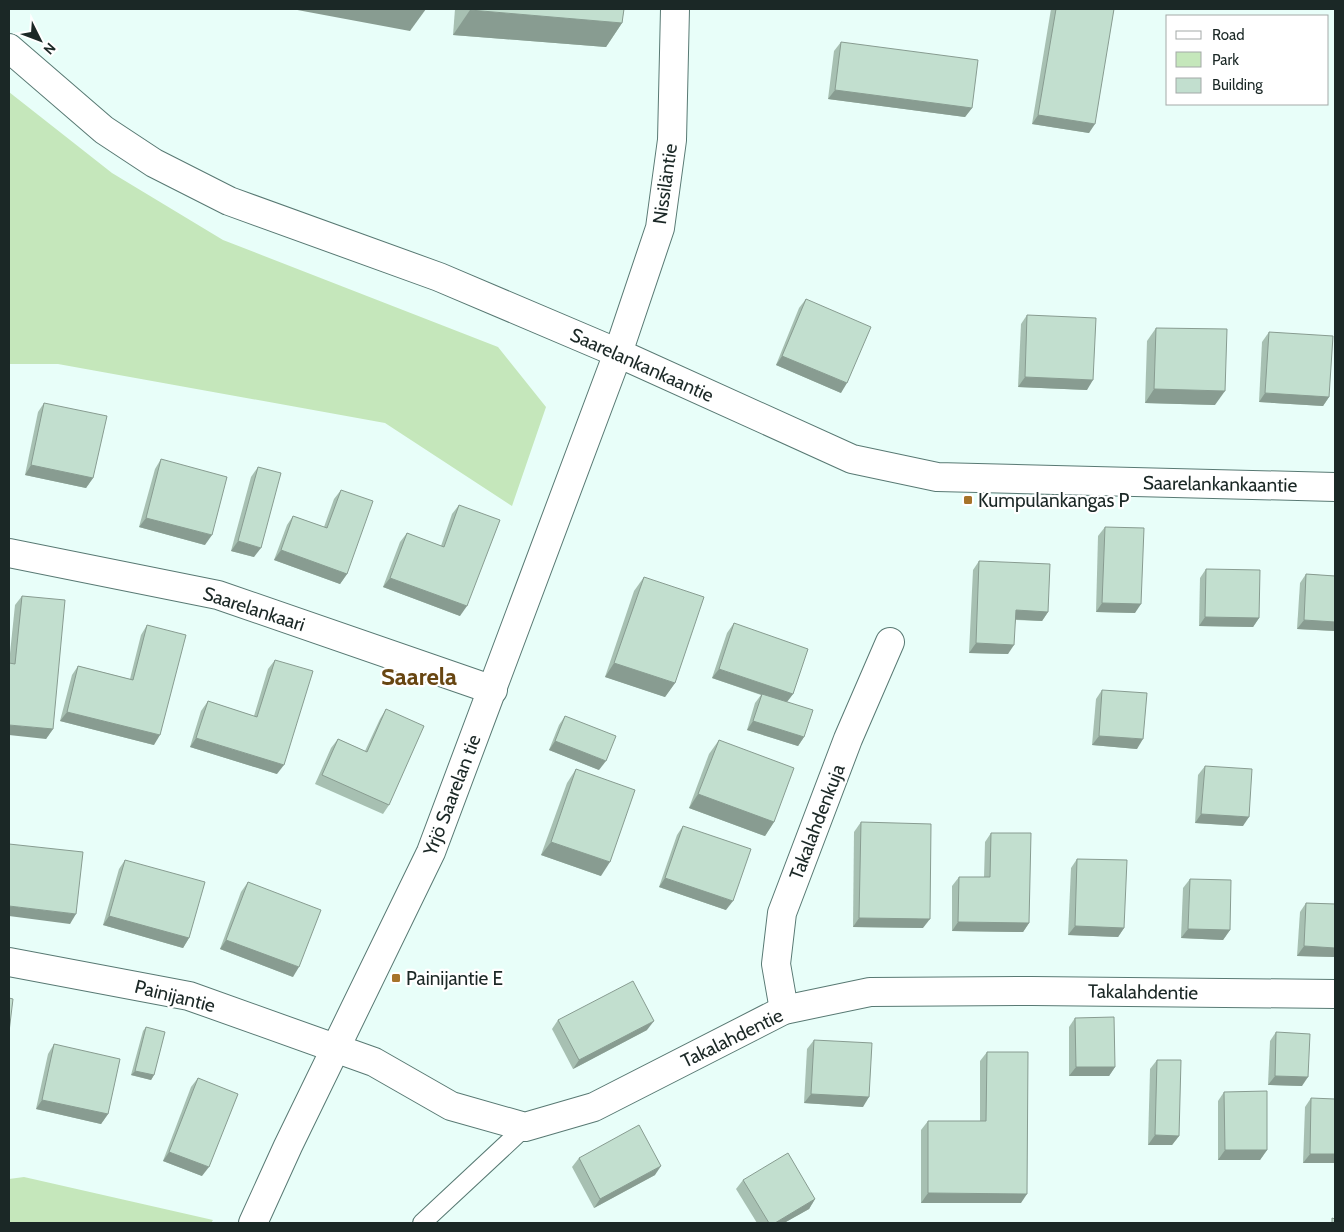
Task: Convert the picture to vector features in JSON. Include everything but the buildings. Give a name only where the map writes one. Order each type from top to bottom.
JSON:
[{"type":"street","name":"Nissiläntie","points":[[618,353],[660,228],[672,140],[676,9]]},
{"type":"street","name":"Saarelankankaantie","points":[[9,48],[104,130],[154,163],[229,202],[440,277],[618,353],[852,459],[937,477],[1335,487]]},
{"type":"street","name":"Yrjö Saarelan tie","points":[[253,1223],[288,1146],[431,852],[618,353]]},
{"type":"street","name":"Saarelankaari","points":[[9,553],[218,595],[493,690]]},
{"type":"street","name":"Takalahdenkuja","points":[[784,1010],[776,964],[782,913],[848,739],[890,642]]},
{"type":"street","name":"Painijantie","points":[[9,962],[189,996],[336,1049]]},
{"type":"street","name":"Takalahdentie","points":[[525,1127],[594,1107],[784,1010],[870,992],[1032,991],[1335,994]]},
{"type":"street","points":[[336,1049],[374,1062],[451,1106],[525,1127]]},
{"type":"lane","points":[[422,1223],[525,1127]]},
{"type":"green space","points":[[9,92],[112,173],[223,240],[498,347],[546,407],[512,506],[385,423],[58,364],[9,364]]},
{"type":"green space","points":[[24,1177],[213,1220],[211,1223],[9,1223],[9,1179]]},
{"type":"place","name":"Kumpulankangas P","points":[[968,500]]},
{"type":"place","name":"Painijantie E","points":[[396,978]]},
{"type":"district","name":"Saarela","points":[[419,676]]}]
